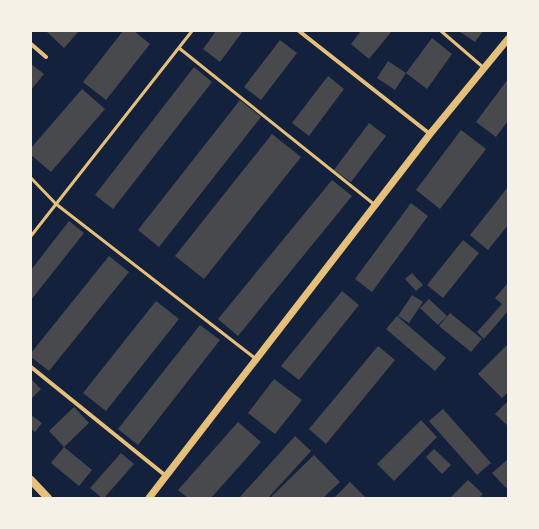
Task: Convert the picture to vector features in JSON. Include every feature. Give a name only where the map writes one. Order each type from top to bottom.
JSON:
[{"type":"main road","points":[[31,480],[48,498]]},
{"type":"street","points":[[298,31],[430,134]]},
{"type":"street","points":[[149,498],[430,134],[508,39]]},
{"type":"street","points":[[31,44],[46,57]]},
{"type":"street","points":[[31,367],[166,476]]},
{"type":"lane","points":[[31,236],[192,31]]},
{"type":"lane","points":[[441,31],[484,68]]},
{"type":"lane","points":[[178,48],[375,205]]},
{"type":"lane","points":[[31,178],[56,204],[256,359]]},
{"type":"building","points":[[46,31],[79,31],[64,48]]},
{"type":"building","points":[[123,31],[134,31],[150,44],[106,100],[83,82]]},
{"type":"building","points":[[216,31],[243,31],[220,62],[203,49]]},
{"type":"building","points":[[361,31],[392,31],[369,59],[351,44]]},
{"type":"building","points":[[483,31],[475,42],[460,32]]},
{"type":"building","points":[[432,38],[452,54],[427,89],[406,73]]},
{"type":"building","points":[[280,40],[297,53],[261,100],[244,87]]},
{"type":"building","points":[[388,61],[406,73],[395,90],[377,78]]},
{"type":"building","points":[[31,64],[44,74],[31,90]]},
{"type":"building","points":[[194,67],[212,82],[113,209],[95,195]]},
{"type":"building","points":[[328,76],[344,89],[309,136],[292,123]]},
{"type":"building","points":[[508,79],[508,121],[496,137],[476,122]]},
{"type":"building","points":[[82,89],[105,109],[51,172],[31,155],[31,148]]},
{"type":"building","points":[[240,100],[261,117],[159,247],[138,230]]},
{"type":"building","points":[[369,123],[386,136],[351,182],[334,170]]},
{"type":"building","points":[[461,130],[486,149],[440,209],[416,190]]},
{"type":"building","points":[[272,134],[301,157],[204,279],[175,256]]},
{"type":"building","points":[[332,180],[352,196],[238,336],[218,319]]},
{"type":"building","points":[[508,187],[508,225],[488,250],[470,235]]},
{"type":"building","points":[[411,203],[428,216],[372,292],[355,279]]},
{"type":"building","points":[[69,221],[84,233],[31,300],[31,270]]},
{"type":"building","points":[[463,240],[479,253],[443,298],[427,285]]},
{"type":"building","points":[[109,256],[129,272],[49,371],[31,357],[31,353]]},
{"type":"building","points":[[412,273],[423,285],[416,291],[405,279]]},
{"type":"building","points":[[508,283],[508,311],[484,339],[477,332],[502,304],[495,298]]},
{"type":"building","points":[[342,291],[359,305],[299,380],[281,366]]},
{"type":"building","points":[[412,295],[423,302],[409,323],[398,316]]},
{"type":"building","points":[[429,299],[447,316],[438,325],[420,308]]},
{"type":"building","points":[[156,301],[179,319],[106,411],[83,393]]},
{"type":"building","points":[[450,313],[482,339],[471,352],[439,326]]},
{"type":"building","points":[[397,316],[446,358],[435,371],[386,329]]},
{"type":"building","points":[[200,325],[220,340],[138,445],[118,429]]},
{"type":"building","points":[[508,344],[508,392],[502,398],[478,374]]},
{"type":"building","points":[[378,346],[395,360],[326,444],[309,429]]},
{"type":"building","points":[[31,379],[41,389],[31,399]]},
{"type":"building","points":[[274,379],[302,400],[275,434],[248,413]]},
{"type":"building","points":[[508,401],[508,426],[495,414]]},
{"type":"building","points":[[74,407],[89,423],[64,447],[49,431]]},
{"type":"building","points":[[443,409],[491,463],[477,475],[429,421]]},
{"type":"building","points":[[31,415],[42,423],[35,432],[31,429]]},
{"type":"building","points":[[421,420],[437,437],[394,481],[377,464]]},
{"type":"building","points":[[238,422],[261,442],[211,498],[188,498],[178,490]]},
{"type":"building","points":[[295,436],[311,451],[268,498],[239,498]]},
{"type":"building","points":[[64,447],[92,470],[79,486],[51,463]]},
{"type":"building","points":[[434,449],[451,465],[442,474],[426,457]]},
{"type":"building","points":[[121,453],[134,464],[104,498],[102,498],[90,488]]},
{"type":"building","points":[[314,455],[340,482],[323,498],[270,498]]},
{"type":"building","points":[[507,460],[508,486],[506,488],[492,473]]},
{"type":"building","points":[[468,480],[483,494],[479,498],[450,498]]},
{"type":"building","points":[[350,482],[365,497],[334,498]]}]
